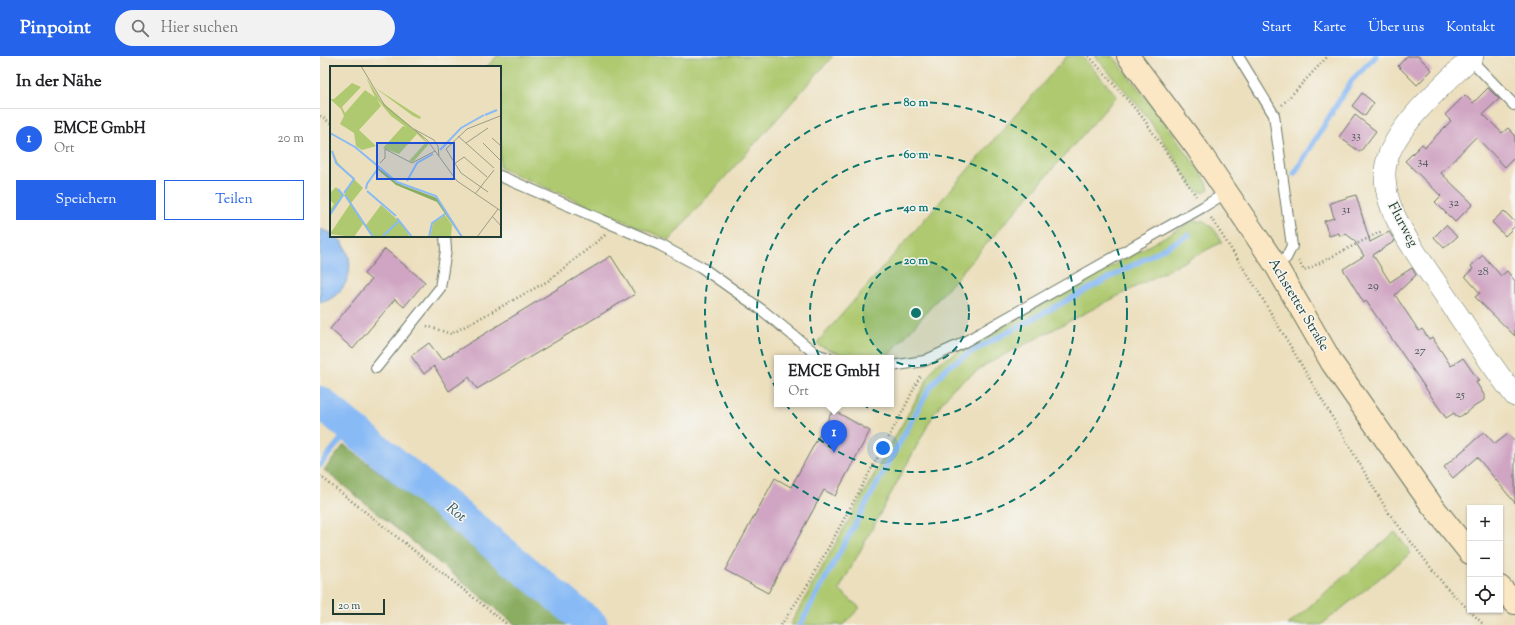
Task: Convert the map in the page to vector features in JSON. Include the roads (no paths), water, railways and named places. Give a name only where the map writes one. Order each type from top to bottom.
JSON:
[{"type":"main road","name":"Achstetter Straße","points":[[1128,56],[1167,106],[1227,192],[1274,264],[1332,363],[1431,504],[1467,549]]},
{"type":"main road","points":[[1503,590],[1515,604]]},
{"type":"street","name":"Flurweg","points":[[1472,58],[1402,128],[1386,162],[1385,178],[1388,198],[1399,222],[1428,270],[1514,394]]},
{"type":"lane","points":[[1238,56],[1274,115],[1292,246],[1286,258],[1274,264]]},
{"type":"lane","points":[[1472,58],[1514,105]]},
{"type":"lane","points":[[501,176],[660,244],[701,267],[762,310],[819,355]]},
{"type":"lane","points":[[894,366],[924,361],[984,332],[1203,208],[1227,192]]},
{"type":"lane","points":[[376,368],[440,288],[446,250],[445,237]]},
{"type":"water","points":[[320,229],[330,233],[330,237],[337,237],[348,254],[350,264],[349,274],[345,284],[339,292],[331,299],[320,303]]},
{"type":"waterway","points":[[1294,174],[1352,80],[1376,56]]},
{"type":"waterway","points":[[800,625],[929,389],[946,368],[969,353],[1189,235]]},
{"type":"waterway","name":"Rot","points":[[320,402],[592,625]]},
{"type":"waterway","points":[[320,465],[351,427]]},
{"type":"place","name":"EMCE GmbH","points":[[834,453]]}]
